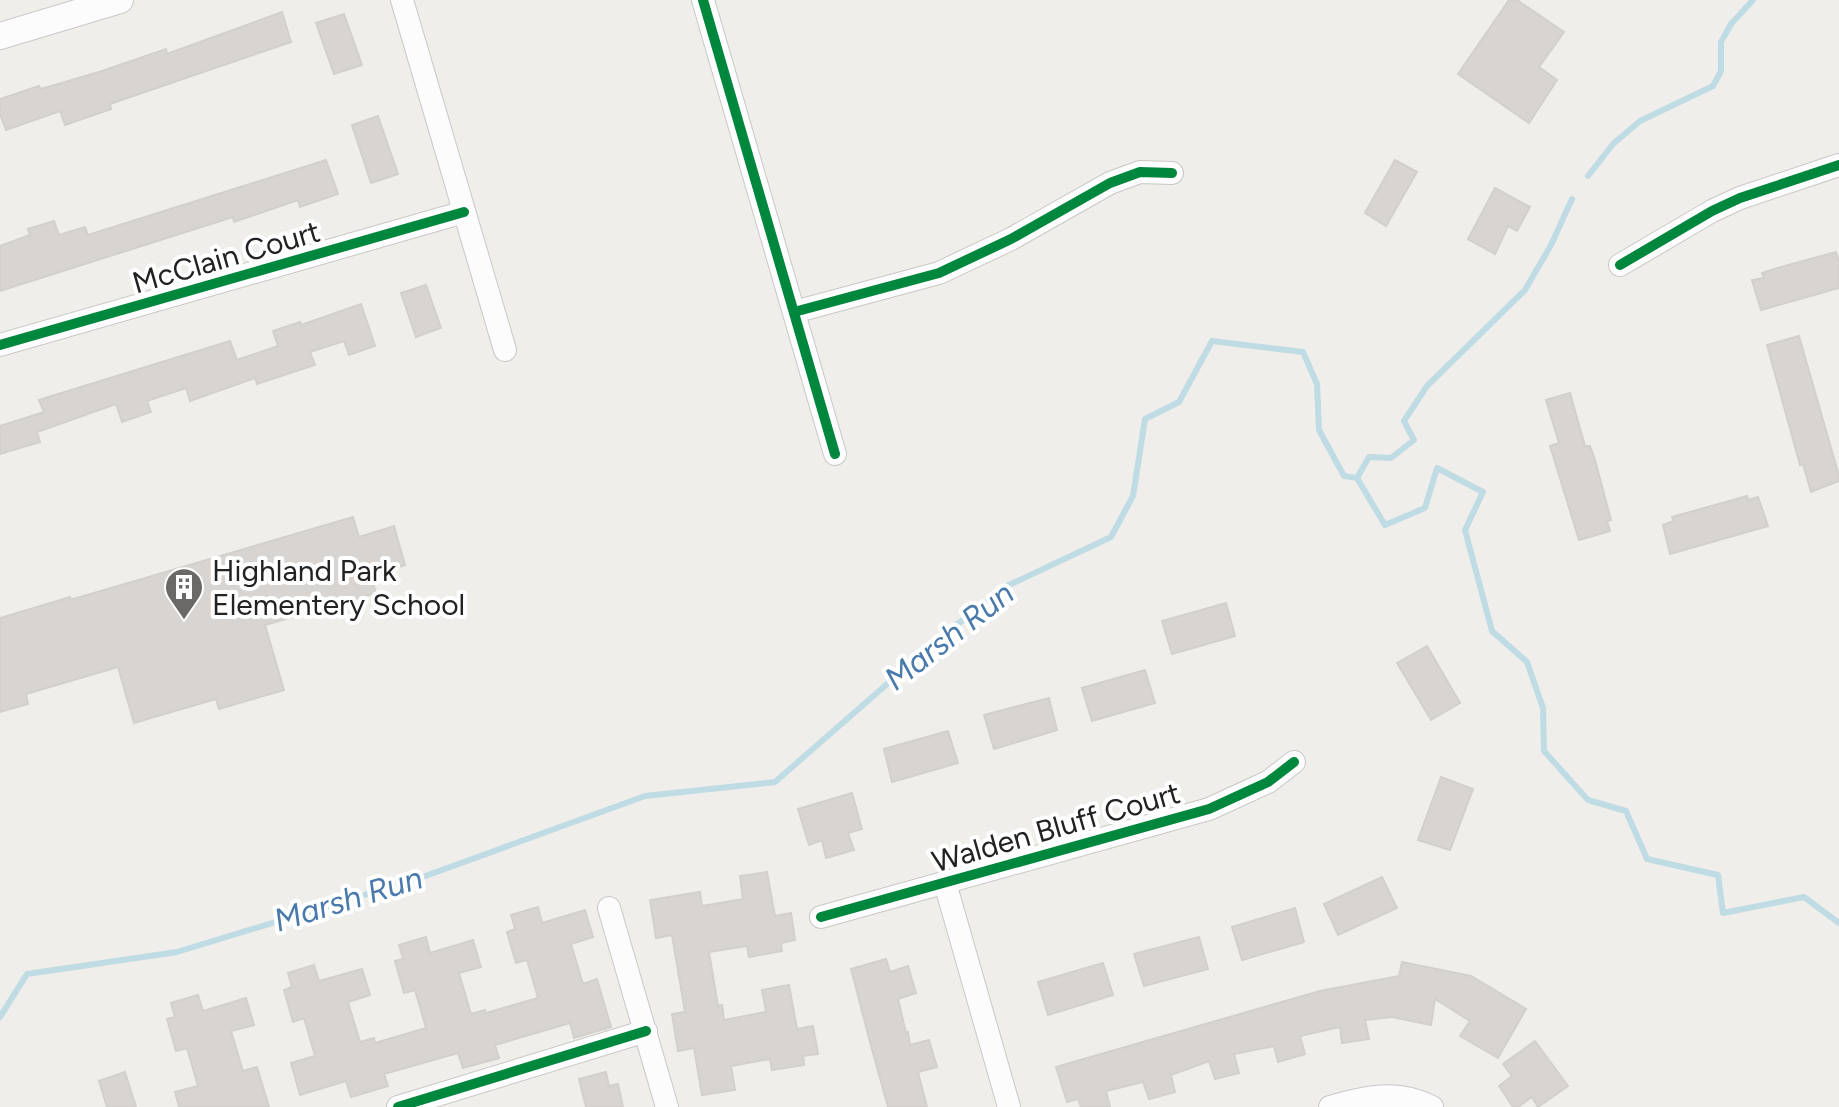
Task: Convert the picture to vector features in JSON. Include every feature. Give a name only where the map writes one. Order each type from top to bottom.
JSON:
[{"type":"street","points":[[402,0],[505,350]]},
{"type":"street","points":[[703,0],[835,454]]},
{"type":"street","points":[[0,36],[108,2]]},
{"type":"street","points":[[1620,265],[1740,198],[1839,165]]},
{"type":"street","points":[[794,312],[939,273],[1011,239],[1110,183],[1140,172],[1172,173]]},
{"type":"street","name":"McClain Court","points":[[0,345],[464,212]]},
{"type":"street","name":"Walden Bluff Court","points":[[821,917],[1209,809],[1268,782],[1294,762]]},
{"type":"street","points":[[945,883],[1009,1107]]},
{"type":"street","points":[[609,908],[667,1107]]},
{"type":"street","points":[[398,1107],[646,1031]]},
{"type":"street","points":[[1330,1107],[1382,1095],[1406,1096],[1432,1107]]},
{"type":"building","points":[[1509,0],[1517,0],[1564,32],[1539,67],[1557,80],[1529,123],[1458,74]]},
{"type":"building","points":[[282,12],[291,42],[110,104],[111,109],[65,125],[60,111],[6,130],[0,114],[0,99],[99,72],[166,49],[167,54]]},
{"type":"building","points":[[344,14],[362,65],[334,74],[316,23]]},
{"type":"building","points":[[378,116],[398,174],[371,183],[352,125]]},
{"type":"building","points":[[326,160],[338,194],[300,207],[298,200],[234,222],[233,217],[0,291],[0,246],[30,235],[28,229],[54,221],[59,235],[85,227],[88,235]]},
{"type":"building","points":[[1395,160],[1417,172],[1386,226],[1365,213]]},
{"type":"building","points":[[1495,188],[1530,207],[1517,231],[1508,226],[1495,254],[1468,239]]},
{"type":"building","points":[[1836,252],[1839,288],[1761,310],[1752,280],[1764,278],[1762,273],[1777,268]]},
{"type":"building","points":[[426,285],[441,328],[416,337],[401,293]]},
{"type":"building","points":[[361,304],[375,346],[349,355],[344,341],[310,352],[315,365],[257,384],[255,378],[190,401],[186,388],[147,401],[151,412],[122,422],[116,404],[37,432],[40,442],[0,454],[0,426],[44,412],[39,400],[230,341],[237,360],[278,346],[273,331],[300,322],[301,325]]},
{"type":"building","points":[[1799,336],[1839,476],[1839,481],[1811,492],[1803,464],[1800,465],[1767,345]]},
{"type":"building","points":[[1570,393],[1585,446],[1590,446],[1595,460],[1611,520],[1607,521],[1610,531],[1579,540],[1550,446],[1559,443],[1546,400]]},
{"type":"building","points":[[1747,496],[1748,500],[1758,497],[1768,526],[1670,554],[1663,525],[1674,521],[1672,517]]},
{"type":"building","name":"Highland Park Elementery School","points":[[353,517],[359,537],[394,526],[405,565],[371,576],[376,593],[265,625],[284,690],[219,709],[216,699],[134,723],[118,667],[26,694],[28,704],[0,712],[0,618]]},
{"type":"building","points":[[1226,603],[1235,636],[1172,654],[1162,621]]},
{"type":"building","points":[[1427,646],[1460,703],[1431,720],[1397,663]]},
{"type":"building","points":[[1145,670],[1155,703],[1092,721],[1082,688]]},
{"type":"building","points":[[1049,698],[1057,730],[994,749],[984,715]]},
{"type":"building","points":[[948,731],[958,763],[892,782],[884,749]]},
{"type":"building","points":[[1441,777],[1473,789],[1450,850],[1418,840]]},
{"type":"building","points":[[852,793],[862,829],[848,833],[854,850],[826,858],[822,840],[809,845],[798,809]]},
{"type":"building","points":[[767,872],[775,916],[791,913],[795,940],[781,943],[782,951],[749,957],[747,946],[709,952],[718,1006],[722,1005],[724,1020],[766,1012],[762,990],[789,985],[797,1029],[813,1026],[818,1054],[803,1056],[804,1065],[772,1070],[770,1059],[731,1066],[735,1090],[702,1095],[694,1048],[678,1051],[672,1014],[685,1012],[672,935],[656,938],[650,900],[700,892],[702,906],[743,899],[740,876]]},
{"type":"building","points":[[1382,877],[1397,908],[1338,935],[1324,904]]},
{"type":"building","points":[[538,907],[542,923],[585,910],[593,937],[571,944],[583,984],[597,979],[611,1027],[574,1038],[570,1023],[495,1045],[499,1058],[463,1068],[458,1053],[384,1074],[388,1086],[351,1097],[346,1081],[300,1095],[291,1063],[315,1056],[304,1018],[293,1022],[284,990],[292,987],[288,973],[314,965],[319,981],[362,969],[370,995],[348,1002],[360,1042],[374,1038],[375,1043],[426,1028],[415,990],[404,993],[395,961],[403,959],[399,945],[426,937],[430,953],[473,940],[481,967],[459,973],[471,1014],[485,1010],[486,1013],[538,998],[527,960],[516,963],[507,932],[515,929],[511,915]]},
{"type":"building","points":[[1295,908],[1304,942],[1242,960],[1232,927]]},
{"type":"building","points":[[1199,937],[1208,969],[1144,986],[1134,954]]},
{"type":"building","points":[[886,959],[890,972],[908,966],[916,993],[898,999],[906,1033],[910,1045],[929,1040],[937,1067],[918,1072],[927,1107],[888,1107],[851,969]]},
{"type":"building","points":[[1402,962],[1471,976],[1526,1009],[1498,1058],[1460,1036],[1470,1021],[1435,999],[1431,1025],[1392,1017],[1365,1020],[1369,1039],[1342,1043],[1340,1027],[1300,1036],[1305,1054],[1278,1062],[1274,1046],[1234,1054],[1239,1073],[1215,1079],[1209,1061],[1171,1075],[1175,1092],[1149,1099],[1143,1082],[1106,1091],[1110,1107],[1081,1107],[1078,1099],[1067,1102],[1056,1067],[1320,991],[1399,976]]},
{"type":"building","points":[[1103,963],[1113,995],[1048,1015],[1038,982]]},
{"type":"building","points":[[198,995],[203,1011],[246,998],[254,1025],[231,1031],[243,1071],[257,1067],[269,1107],[179,1107],[175,1092],[198,1086],[187,1048],[176,1051],[167,1019],[175,1017],[171,1003]]},
{"type":"building","points":[[1535,1041],[1568,1086],[1538,1107],[1532,1097],[1513,1107],[1499,1086],[1512,1076],[1503,1064]]},
{"type":"building","points":[[125,1072],[136,1107],[107,1107],[99,1081]]},
{"type":"building","points":[[606,1072],[609,1086],[618,1084],[623,1107],[586,1107],[579,1079]]},
{"type":"waterway","points":[[1588,176],[1613,144],[1640,121],[1713,86],[1721,71],[1721,42],[1731,24],[1753,0]]},
{"type":"waterway","points":[[1357,478],[1369,457],[1391,458],[1414,440],[1404,421],[1427,386],[1525,290],[1551,245],[1572,199]]},
{"type":"waterway","name":"Marsh Run","points":[[0,1017],[27,974],[177,952],[420,878],[645,796],[775,782],[942,636],[1009,585],[1111,537],[1133,496],[1145,419],[1179,402],[1212,341],[1303,352],[1317,384],[1319,430],[1344,476],[1357,478],[1385,525],[1425,508],[1437,468],[1483,492],[1465,530],[1492,631],[1527,662],[1543,708],[1544,751],[1588,800],[1626,811],[1647,859],[1718,875],[1723,913],[1804,897],[1839,923]]},
{"type":"cycle path","points":[[703,0],[835,454]]},
{"type":"cycle path","points":[[1620,265],[1740,198],[1839,165]]},
{"type":"cycle path","points":[[794,312],[939,273],[1011,239],[1110,183],[1140,172],[1172,173]]},
{"type":"cycle path","points":[[0,345],[464,212]]},
{"type":"cycle path","points":[[821,917],[1209,809],[1268,782],[1294,762]]},
{"type":"cycle path","points":[[398,1107],[646,1031]]},
{"type":"place","name":"Highland Park Elementery School","points":[[184,621]]}]
